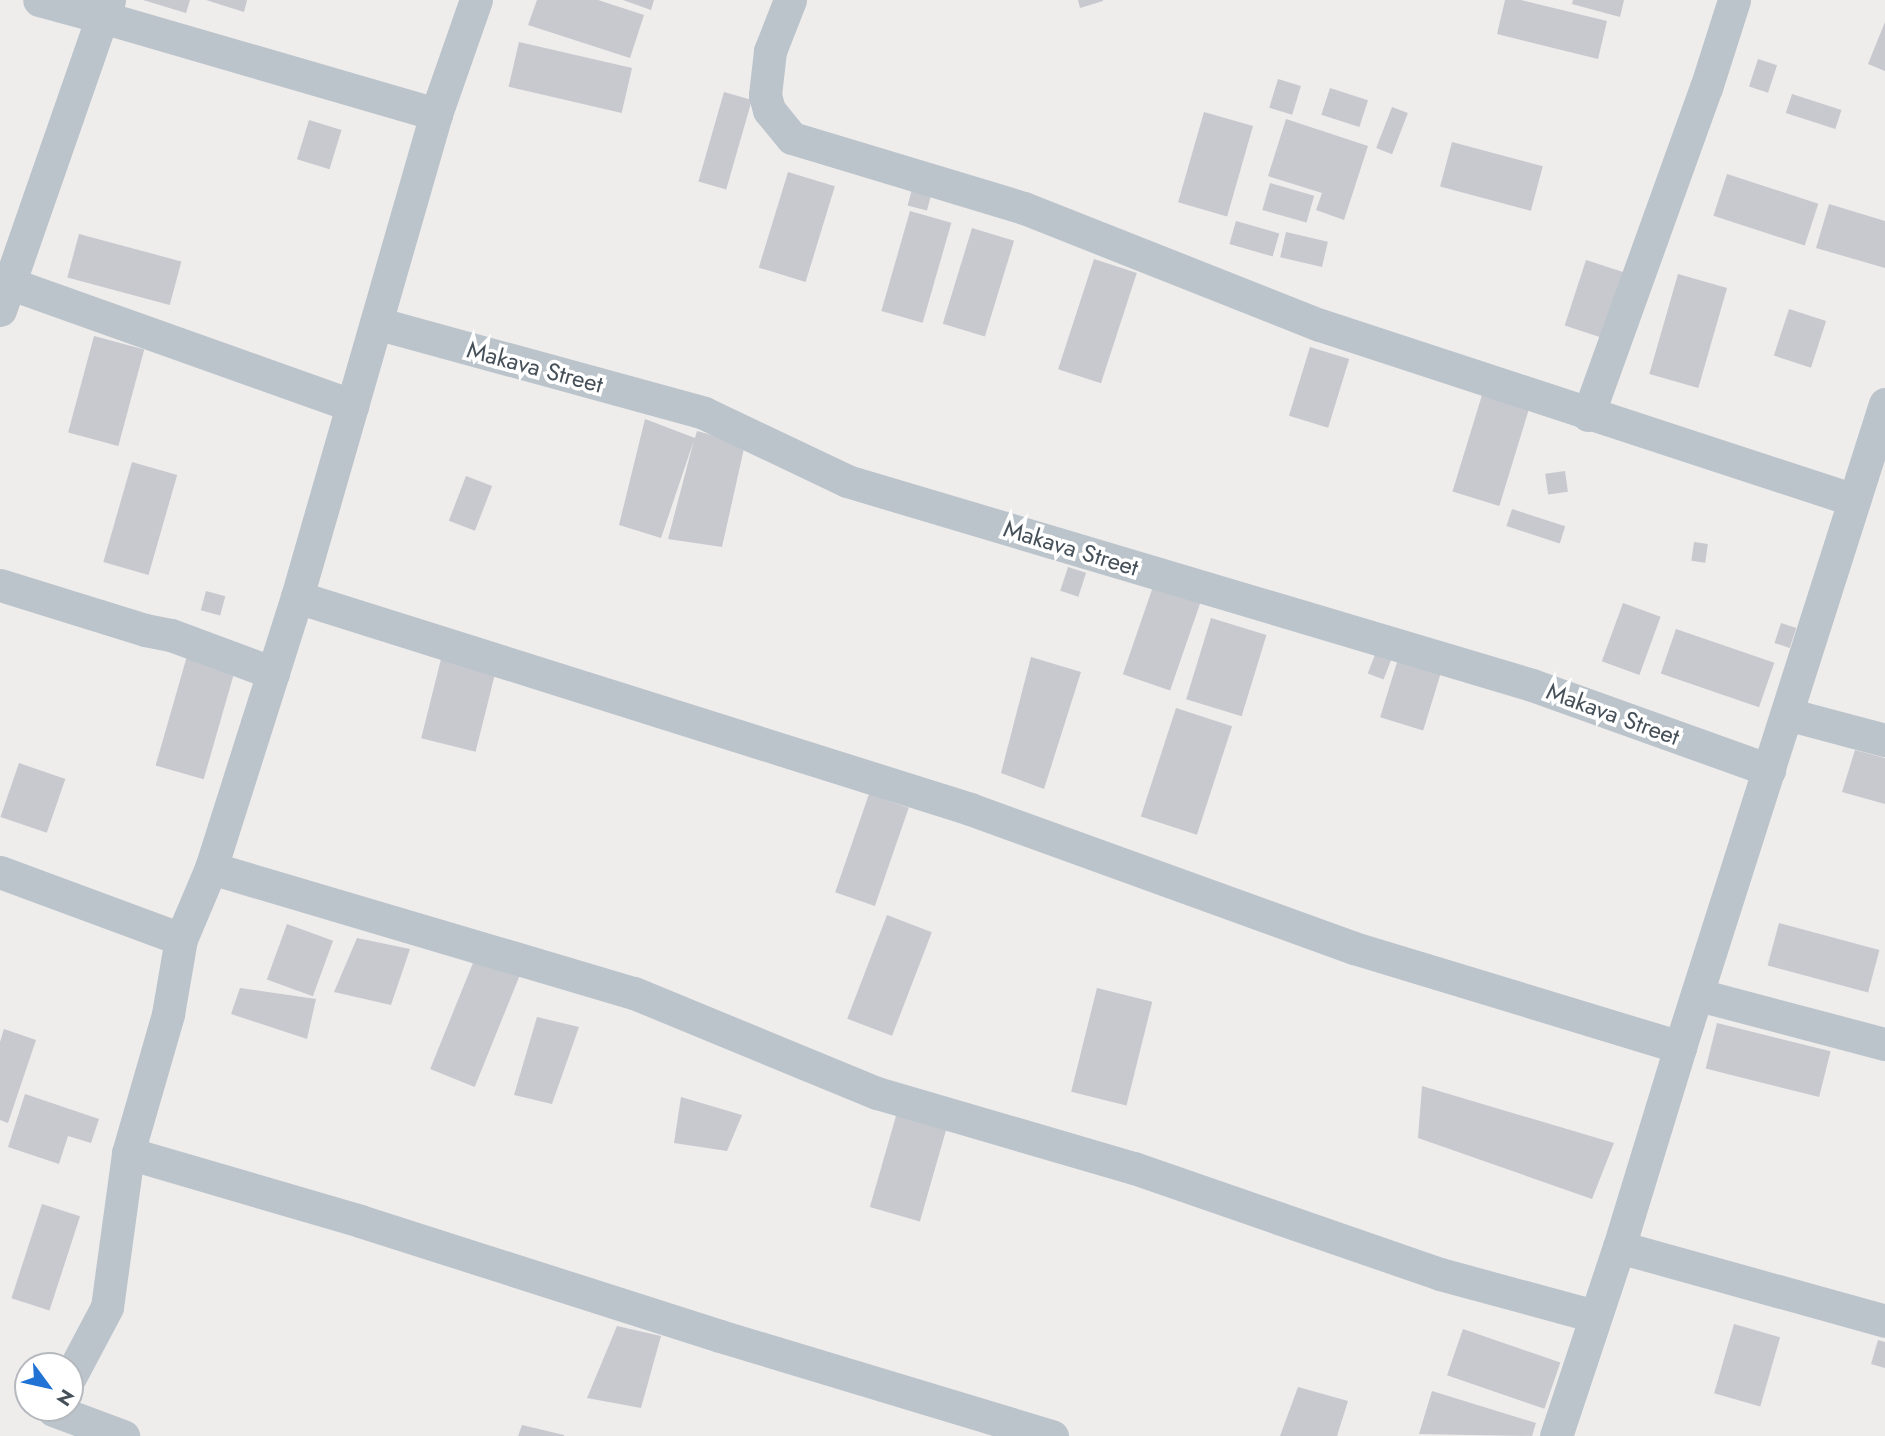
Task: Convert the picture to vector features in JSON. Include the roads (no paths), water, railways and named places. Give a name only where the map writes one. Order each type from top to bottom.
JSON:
[{"type":"street","points":[[39,0],[106,8],[436,114]]},
{"type":"street","points":[[83,1352],[107,1307],[128,1153],[168,1014],[181,939],[211,868],[297,597],[436,114],[476,0]]},
{"type":"street","points":[[790,0],[770,51],[765,95],[769,110],[793,138],[1024,208],[1320,325],[1854,500]]},
{"type":"street","points":[[1588,415],[1706,88],[1734,0]]},
{"type":"street","points":[[106,8],[3,291],[352,405]]},
{"type":"street","name":"Makava Street","points":[[376,323],[704,413],[847,481],[1532,685],[1769,769]]},
{"type":"street","points":[[1556,1436],[1619,1247],[1885,404]]},
{"type":"street","points":[[0,585],[145,630],[172,635],[273,673]]},
{"type":"street","points":[[297,597],[970,809],[1354,948],[1680,1047]]},
{"type":"street","points":[[1787,714],[1885,740]]},
{"type":"street","points":[[211,868],[634,993],[877,1093],[1134,1168],[1440,1274],[1595,1316]]},
{"type":"street","points":[[0,872],[181,939]]},
{"type":"street","points":[[1699,995],[1885,1044]]},
{"type":"street","points":[[128,1153],[360,1221],[720,1336],[1052,1436]]},
{"type":"street","points":[[1619,1247],[1885,1321]]},
{"type":"street","points":[[67,1422],[123,1436]]}]
